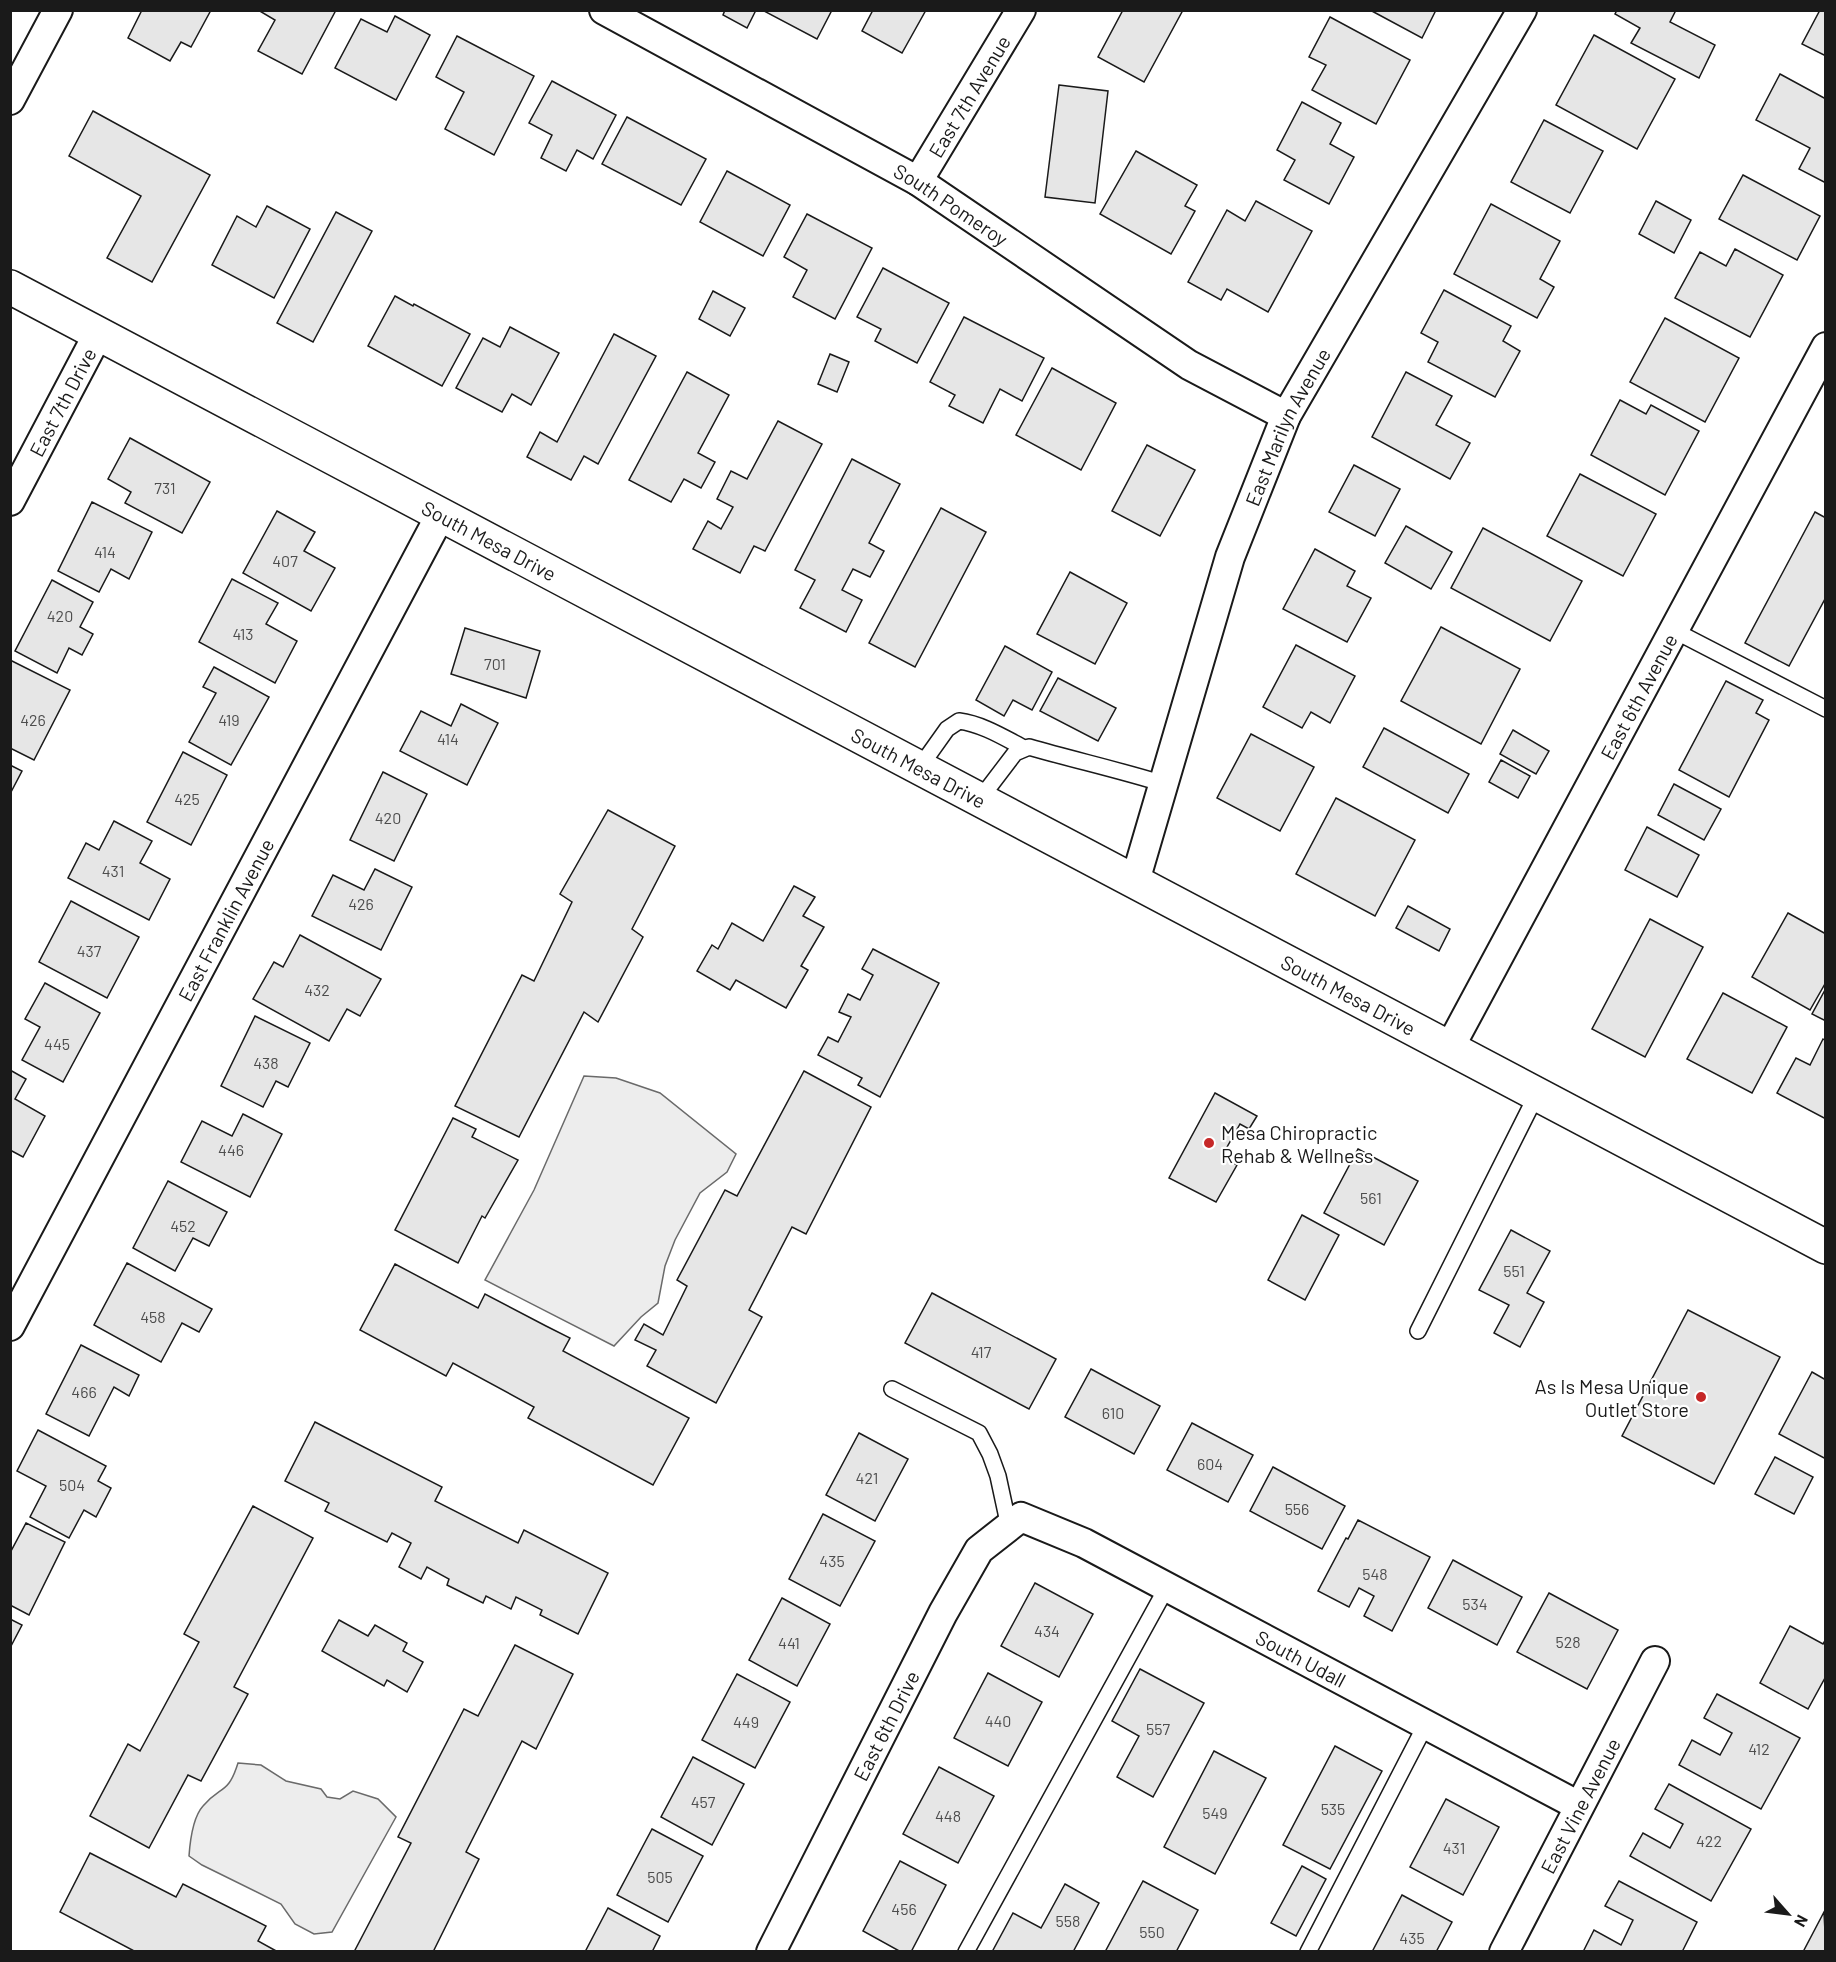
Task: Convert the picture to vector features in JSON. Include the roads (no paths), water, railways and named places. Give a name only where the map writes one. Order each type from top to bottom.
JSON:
[{"type":"main road","name":"South Mesa Drive","points":[[10,287],[1826,1247]]},
{"type":"street","points":[[10,100],[58,10]]},
{"type":"street","name":"South Pomeroy","points":[[604,10],[918,181],[1189,365],[1286,416]]},
{"type":"street","name":"East 7th Avenue","points":[[918,181],[1021,10]]},
{"type":"street","name":"East Marilyn Avenue","points":[[1135,880],[1230,557],[1286,416],[1522,10]]},
{"type":"street","name":"East 7th Drive","points":[[10,501],[98,334]]},
{"type":"street","name":"East 6th Avenue","points":[[1449,1047],[1826,346]]},
{"type":"street","name":"East Franklin Avenue","points":[[10,1326],[441,514]]},
{"type":"street","name":"South Udall","points":[[1015,1522],[1084,1543],[1579,1806]]},
{"type":"street","name":"East 6th Drive","points":[[772,1951],[943,1613],[979,1550],[1015,1522]]},
{"type":"street","name":"East Vine Avenue","points":[[1504,1952],[1655,1660]]},
{"type":"lane","points":[[1673,630],[1826,709]]},
{"type":"lane","points":[[920,767],[947,729],[958,721],[971,723],[994,732],[1024,748]]},
{"type":"lane","points":[[980,799],[1015,753],[1029,747],[1079,762],[1109,767],[1164,784]]},
{"type":"lane","points":[[1418,1330],[1537,1094]]},
{"type":"lane","points":[[892,1389],[979,1433],[990,1454],[1015,1522]]},
{"type":"lane","points":[[966,1952],[1167,1587]]},
{"type":"lane","points":[[1308,1952],[1425,1726]]},
{"type":"place","name":"Mesa Chiropractic Rehab & Wellness","points":[[1209,1143]]},
{"type":"place","name":"As Is Mesa Unique Outlet Store","points":[[1701,1397]]}]
